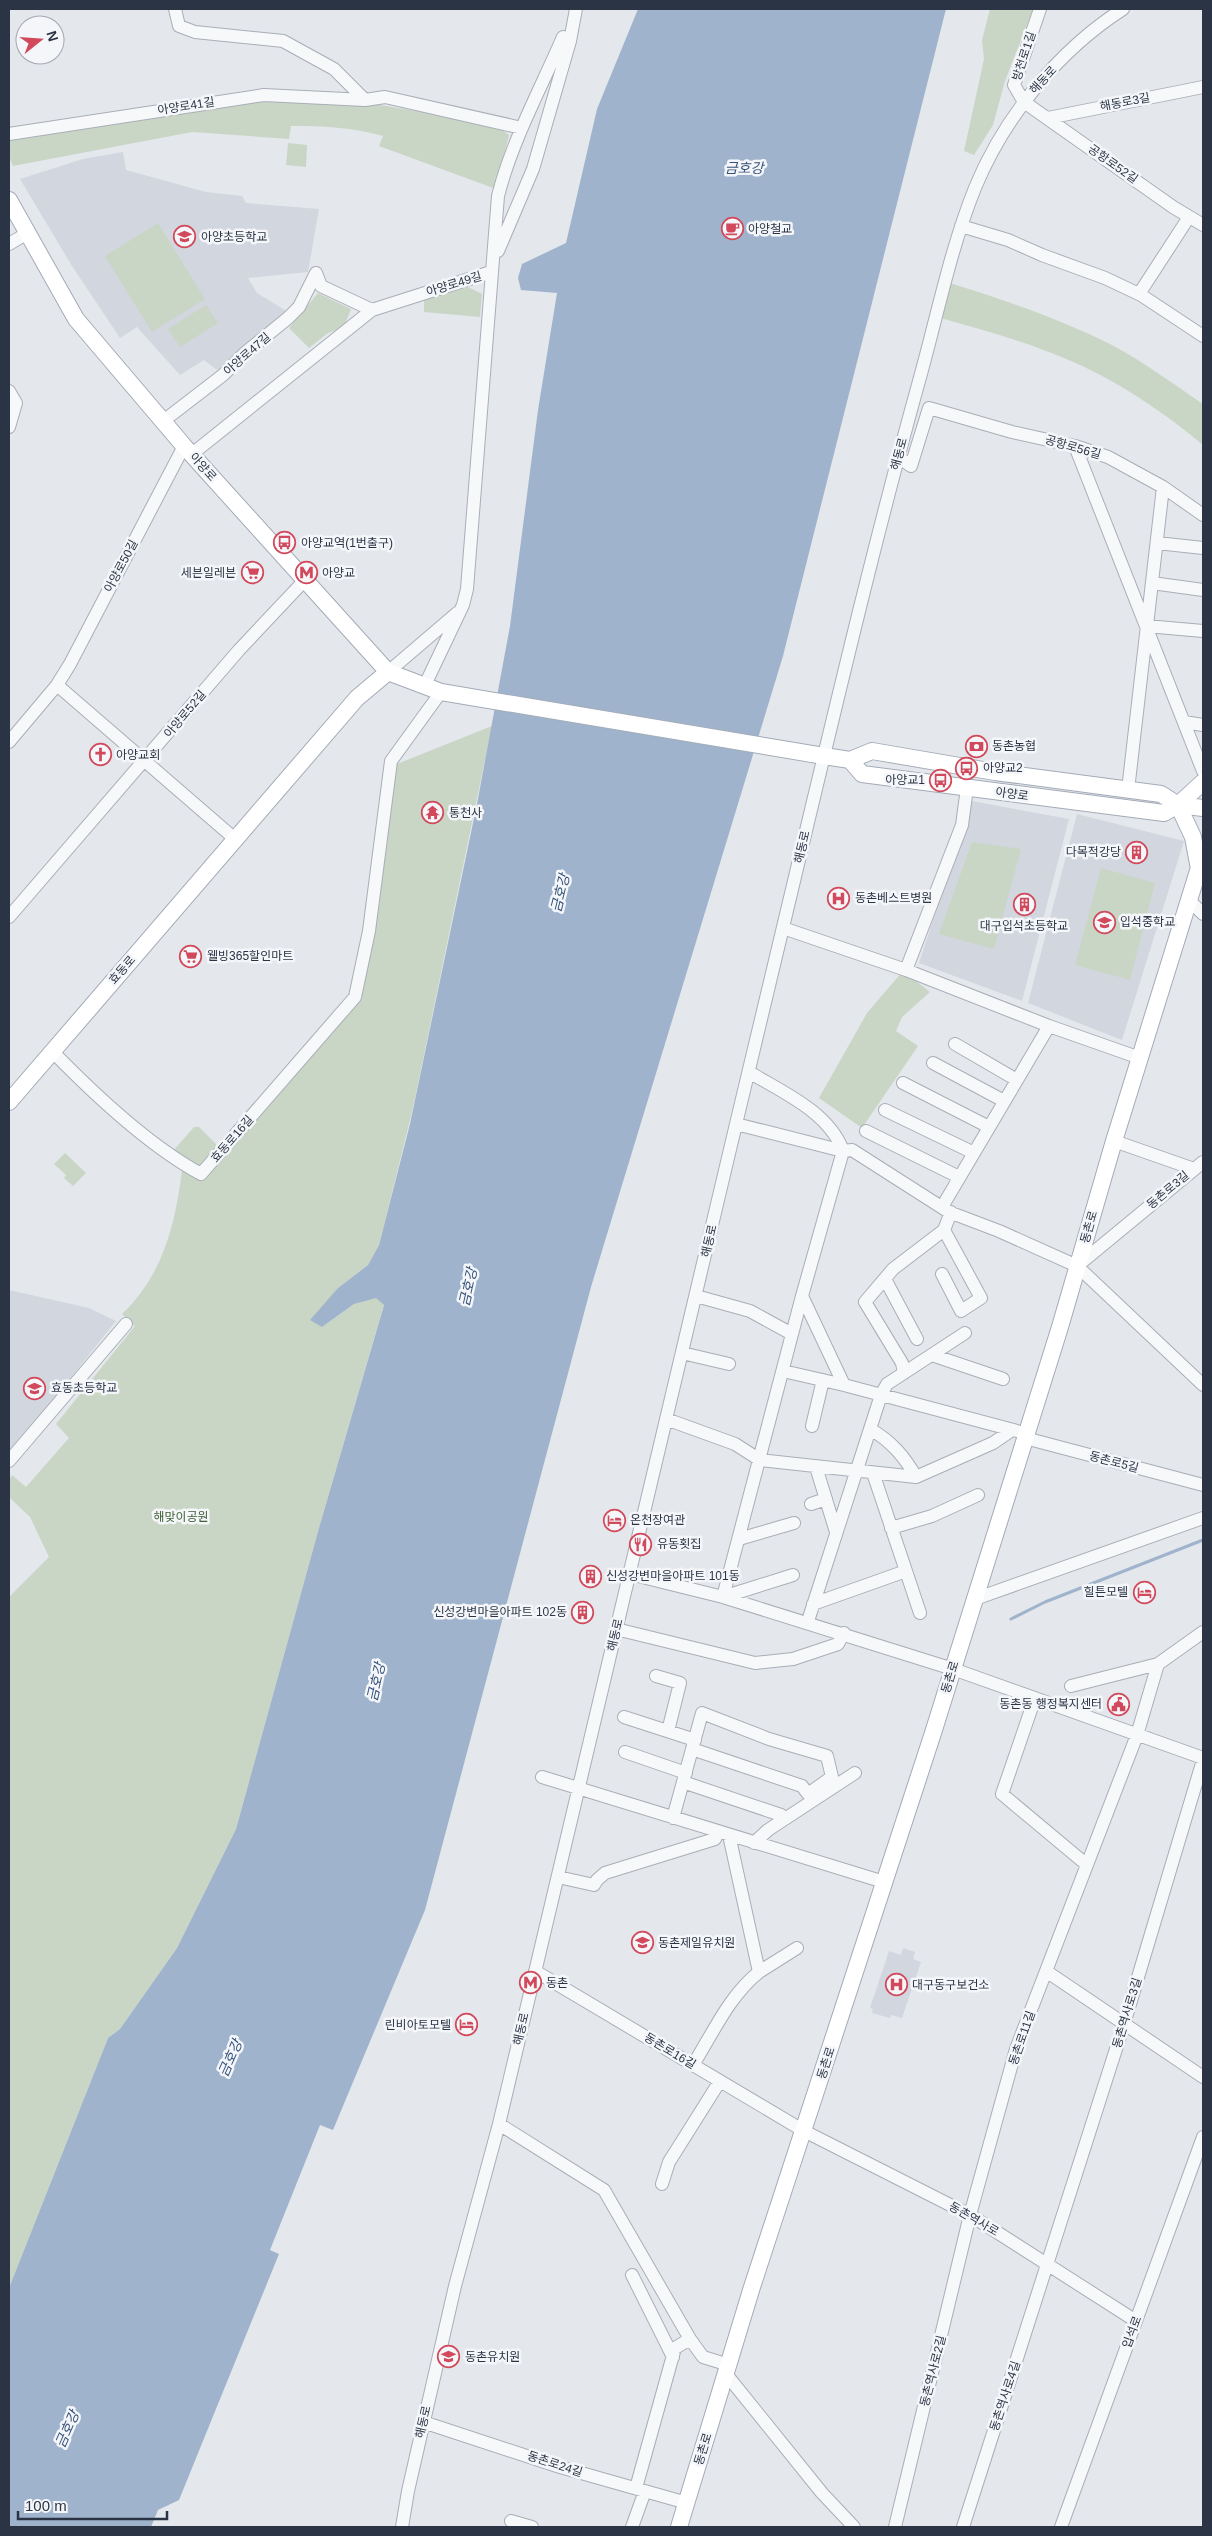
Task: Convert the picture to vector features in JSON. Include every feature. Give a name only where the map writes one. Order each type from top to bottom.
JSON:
[{"type":"main road","name":"아양로","points":[[9,200],[26,234],[76,319],[162,422],[388,672],[441,692],[824,756],[850,760],[872,751],[995,772],[1161,794],[1178,805],[1203,808]]},
{"type":"main road","name":"효동로","points":[[9,1102],[357,698],[388,672]]},
{"type":"main road","name":"아양로","points":[[850,760],[862,774],[1164,813],[1178,805]]},
{"type":"main road","points":[[1201,862],[1193,837],[1178,805],[1203,782]]},
{"type":"main road","name":"동촌로","points":[[679,2527],[727,2370],[975,1599],[1021,1434],[1077,1266],[1201,862]]},
{"type":"street","points":[[176,9],[179,26],[195,32],[283,42],[334,69],[365,100]]},
{"type":"street","name":"아양로49길","points":[[188,450],[372,310],[491,272],[502,236],[533,169],[570,41],[576,9]]},
{"type":"street","name":"방천로1길","points":[[1024,102],[1014,85],[1040,9]]},
{"type":"street","name":"해동로","points":[[402,2527],[408,2491],[455,2286],[499,2124],[824,756],[830,724],[898,457],[962,226],[977,182],[1024,102],[1064,58],[1106,20],[1123,9]]},
{"type":"street","points":[[424,687],[461,610],[466,589],[498,196],[506,166],[522,128],[564,38],[570,41]]},
{"type":"street","name":"해동로3길","points":[[1048,118],[1203,87]]},
{"type":"street","name":"아양로41길","points":[[9,134],[264,95],[365,100],[385,97],[522,128]]},
{"type":"street","name":"공항로52길","points":[[1024,102],[1198,220]]},
{"type":"street","points":[[1139,294],[1198,220]]},
{"type":"street","points":[[962,226],[1008,240],[1042,255],[1105,278],[1139,294],[1203,336]]},
{"type":"street","points":[[9,244],[26,234]]},
{"type":"street","name":"아양로47길","points":[[162,422],[223,375],[245,353],[288,318],[299,307],[316,273],[321,286],[372,310]]},
{"type":"street","points":[[9,392],[16,402],[9,427]]},
{"type":"street","name":"공항로56길","points":[[898,457],[911,466],[929,408],[1012,432],[1074,446],[1108,457],[1163,487],[1203,515]]},
{"type":"street","points":[[1074,446],[1203,771]]},
{"type":"street","name":"아양로50길","points":[[9,742],[57,685],[70,664],[188,450]]},
{"type":"street","points":[[1128,790],[1163,487]]},
{"type":"street","points":[[1157,542],[1203,548]]},
{"type":"street","name":"아양로52길","points":[[9,918],[145,762],[239,650],[304,581]]},
{"type":"street","points":[[1152,582],[1203,590]]},
{"type":"street","points":[[388,672],[461,610]]},
{"type":"street","points":[[1146,626],[1203,632]]},
{"type":"street","points":[[57,685],[235,839]]},
{"type":"street","name":"효동로16길","points":[[53,1052],[143,1133],[180,1162],[202,1174],[355,997],[368,934],[391,761],[441,692]]},
{"type":"street","points":[[1184,722],[1203,725]]},
{"type":"street","points":[[906,970],[962,825],[967,788]]},
{"type":"street","points":[[1189,900],[1203,914]]},
{"type":"street","points":[[783,928],[906,970],[1049,1026],[1140,1058]]},
{"type":"street","points":[[942,1274],[961,1311],[981,1298],[944,1230],[946,1209],[959,1177],[1049,1026]]},
{"type":"street","points":[[955,1044],[1017,1080]]},
{"type":"street","points":[[933,1062],[1004,1101]]},
{"type":"street","points":[[723,1597],[802,1296],[843,1151],[838,1138],[808,1108],[749,1072]]},
{"type":"street","points":[[903,1083],[989,1127]]},
{"type":"street","points":[[885,1110],[974,1153]]},
{"type":"street","points":[[736,1124],[843,1151],[852,1150],[946,1209],[1077,1266],[1203,1385]]},
{"type":"street","points":[[866,1131],[959,1177]]},
{"type":"street","name":"동촌로3길","points":[[1114,1141],[1198,1166]]},
{"type":"street","name":"동촌로3길","points":[[1077,1266],[1198,1166]]},
{"type":"street","points":[[904,1373],[902,1363],[864,1302],[884,1278],[944,1230]]},
{"type":"street","points":[[884,1278],[917,1339]]},
{"type":"street","points":[[696,1296],[750,1311],[792,1334]]},
{"type":"street","points":[[802,1296],[844,1385]]},
{"type":"street","points":[[9,1461],[126,1324]]},
{"type":"street","points":[[808,1622],[880,1395],[887,1384],[965,1333]]},
{"type":"street","points":[[682,1353],[729,1364]]},
{"type":"street","points":[[932,1355],[1003,1379]]},
{"type":"street","name":"동촌로5길","points":[[783,1371],[844,1385],[1203,1485]]},
{"type":"street","points":[[812,1426],[823,1380]]},
{"type":"street","points":[[666,1419],[735,1444],[760,1460],[856,1472],[916,1476],[993,1443],[1021,1434]]},
{"type":"street","points":[[870,1430],[889,1442],[903,1455],[916,1476]]},
{"type":"street","points":[[816,1467],[836,1532]]},
{"type":"street","points":[[873,1473],[920,1613]]},
{"type":"street","points":[[891,1528],[932,1516],[978,1495]]},
{"type":"street","points":[[811,1504],[826,1499]]},
{"type":"street","points":[[975,1599],[1203,1518]]},
{"type":"street","points":[[739,1539],[794,1523]]},
{"type":"street","points":[[813,1604],[906,1571]]},
{"type":"street","points":[[630,1574],[723,1597],[844,1633],[953,1669],[1137,1735]]},
{"type":"street","points":[[723,1597],[792,1575]]},
{"type":"street","points":[[616,1629],[755,1663],[793,1659],[820,1651],[838,1644],[844,1633]]},
{"type":"street","points":[[1071,1686],[1158,1664],[1203,1632]]},
{"type":"street","name":"동촌로11길","points":[[970,2215],[1016,2049],[1137,1735],[1158,1664]]},
{"type":"street","points":[[656,1676],[680,1683],[668,1731]]},
{"type":"street","points":[[1035,1698],[1002,1794],[1087,1865]]},
{"type":"street","points":[[624,1717],[668,1731],[694,1744],[802,1786],[808,1794],[832,1777],[828,1756],[770,1739],[702,1713],[694,1744],[673,1818]]},
{"type":"street","name":"동촌역사로3길","points":[[1047,2264],[1124,2024],[1203,1759],[1137,1735]]},
{"type":"street","points":[[624,1752],[684,1778],[781,1815],[784,1819]]},
{"type":"street","points":[[754,1843],[768,1830],[855,1773]]},
{"type":"street","points":[[542,1777],[884,1882]]},
{"type":"street","points":[[558,1877],[594,1885],[605,1873],[716,1839],[723,1834]]},
{"type":"street","points":[[723,1834],[759,1972]]},
{"type":"street","points":[[693,2065],[733,1998],[745,1983],[797,1948]]},
{"type":"street","name":"동촌로16길","points":[[535,1971],[804,2131]]},
{"type":"street","points":[[1046,1971],[1203,2077]]},
{"type":"street","points":[[662,2184],[669,2162],[720,2081]]},
{"type":"street","points":[[499,2124],[604,2190],[690,2339],[703,2356],[727,2370],[822,2493],[854,2527]]},
{"type":"street","name":"동촌역사로","points":[[804,2131],[970,2215],[1136,2321]]},
{"type":"street","name":"입석로","points":[[1061,2527],[1203,2137]]},
{"type":"street","name":"동촌역사로2길","points":[[895,2527],[970,2215]]},
{"type":"street","name":"동촌역사로4길","points":[[963,2527],[1047,2264]]},
{"type":"street","points":[[632,2276],[673,2357]]},
{"type":"street","points":[[650,2310],[668,2300]]},
{"type":"street","points":[[632,2527],[675,2348],[690,2339]]},
{"type":"street","name":"동촌로24길","points":[[424,2422],[560,2467],[687,2503]]},
{"type":"street","points":[[511,2521],[532,2527]]},
{"type":"shaded area","name":"아양초등학교","points":[[123,152],[126,170],[206,192],[242,196],[246,203],[319,209],[308,272],[248,278],[257,293],[288,312],[217,370],[204,360],[180,375],[137,327],[120,338],[72,266],[20,179],[83,159]]},
{"type":"shaded area","points":[[972,801],[1069,819],[1022,1001],[919,963]]},
{"type":"shaded area","name":"입석중학교","points":[[1077,814],[1184,841],[1122,1040],[1028,1003]]},
{"type":"shaded area","name":"효동초등학교","points":[[9,1290],[89,1308],[116,1321],[9,1455]]},
{"type":"shaded area","name":"대구동구보건소","points":[[903,1948],[915,1952],[913,1959],[921,1962],[902,2018],[891,2015],[890,2018],[872,2013],[873,2009],[870,2008],[889,1951],[901,1955]]},
{"type":"green space","points":[[990,9],[1033,9],[1005,81],[993,125],[974,155],[964,151],[984,59],[982,40]]},
{"type":"green space","points":[[263,100],[374,104],[428,113],[502,130],[509,135],[496,189],[379,146],[383,136],[349,129],[326,127],[291,126],[289,139],[192,132],[13,166],[9,157],[9,141]]},
{"type":"green space","points":[[288,143],[307,145],[306,167],[286,165]]},
{"type":"green space","points":[[158,223],[205,299],[152,332],[105,256]]},
{"type":"green space","points":[[946,282],[1050,317],[1110,344],[1146,365],[1203,404],[1203,445],[1137,396],[1083,366],[1017,341],[937,317]]},
{"type":"green space","points":[[464,285],[482,294],[480,317],[424,312],[424,299]]},
{"type":"green space","points":[[318,293],[351,309],[344,327],[328,333],[309,348],[289,328]]},
{"type":"green space","points":[[206,305],[218,323],[180,347],[168,329]]},
{"type":"green space","name":"해맞이공원","points":[[492,726],[413,1108],[379,1245],[368,1265],[338,1288],[322,1327],[354,1304],[376,1297],[384,1304],[319,1528],[236,1829],[177,1948],[120,2029],[108,2038],[9,2288],[9,1597],[49,1557],[30,1517],[9,1497],[9,1480],[12,1475],[26,1487],[69,1438],[56,1424],[135,1326],[122,1314],[148,1283],[165,1248],[171,1230],[182,1171],[199,1180],[354,1005],[397,764]]},
{"type":"green space","points":[[972,842],[1021,849],[994,949],[939,934]]},
{"type":"green space","points":[[1101,868],[1155,883],[1130,980],[1075,965]]},
{"type":"green space","points":[[903,971],[930,992],[902,1017],[896,1031],[918,1046],[862,1128],[819,1098],[867,1013]]},
{"type":"green space","points":[[194,1127],[199,1127],[219,1147],[202,1167],[195,1167],[173,1151]]},
{"type":"green space","points":[[65,1153],[86,1173],[73,1186],[64,1178],[66,1175],[54,1164]]},
{"type":"water","name":"금호강","points":[[638,9],[946,9],[783,656],[591,1287],[425,1910],[333,2130],[320,2125],[270,2250],[279,2254],[179,2500],[158,2510],[151,2527],[9,2527],[9,2288],[108,2038],[120,2029],[177,1948],[236,1829],[319,1528],[384,1305],[376,1298],[354,1304],[322,1327],[310,1320],[338,1288],[368,1265],[379,1245],[410,1124],[477,804],[510,626],[538,410],[557,293],[521,290],[518,278],[522,264],[566,243],[597,109]]},
{"type":"waterway","points":[[1011,1619],[1045,1602],[1203,1540]]},
{"type":"place","name":"아양철교","points":[[732,229]]},
{"type":"place","name":"아양초등학교","points":[[185,237]]},
{"type":"place","name":"아양교역(1번출구)","points":[[285,543]]},
{"type":"place","name":"세븐일레븐","points":[[252,573]]},
{"type":"place","name":"아양교","points":[[306,573]]},
{"type":"place","name":"동촌농협","points":[[976,746]]},
{"type":"place","name":"아양교회","points":[[100,755]]},
{"type":"place","name":"아양교2","points":[[967,768]]},
{"type":"place","name":"아양교1","points":[[941,780]]},
{"type":"place","name":"통천사","points":[[433,813]]},
{"type":"place","name":"다목적강당","points":[[1137,852]]},
{"type":"place","name":"동촌베스트병원","points":[[839,898]]},
{"type":"place","name":"대구입석초등학교","points":[[1024,905]]},
{"type":"place","name":"입석중학교","points":[[1104,922]]},
{"type":"place","name":"웰빙365할인마트","points":[[191,956]]},
{"type":"place","name":"효동초등학교","points":[[35,1388]]},
{"type":"place","name":"온천장여관","points":[[614,1520]]},
{"type":"place","name":"유동횟집","points":[[641,1544]]},
{"type":"place","name":"신성강변마을아파트 101동","points":[[590,1576]]},
{"type":"place","name":"힐튼모텔","points":[[1144,1592]]},
{"type":"place","name":"신성강변마을아파트 102동","points":[[583,1612]]},
{"type":"place","name":"동촌동 행정복지센터","points":[[1118,1704]]},
{"type":"place","name":"동촌제일유치원","points":[[642,1943]]},
{"type":"place","name":"동촌","points":[[530,1983]]},
{"type":"place","name":"대구동구보건소","points":[[896,1985]]},
{"type":"place","name":"린비아토모텔","points":[[467,2025]]},
{"type":"place","name":"동촌유치원","points":[[449,2357]]}]
